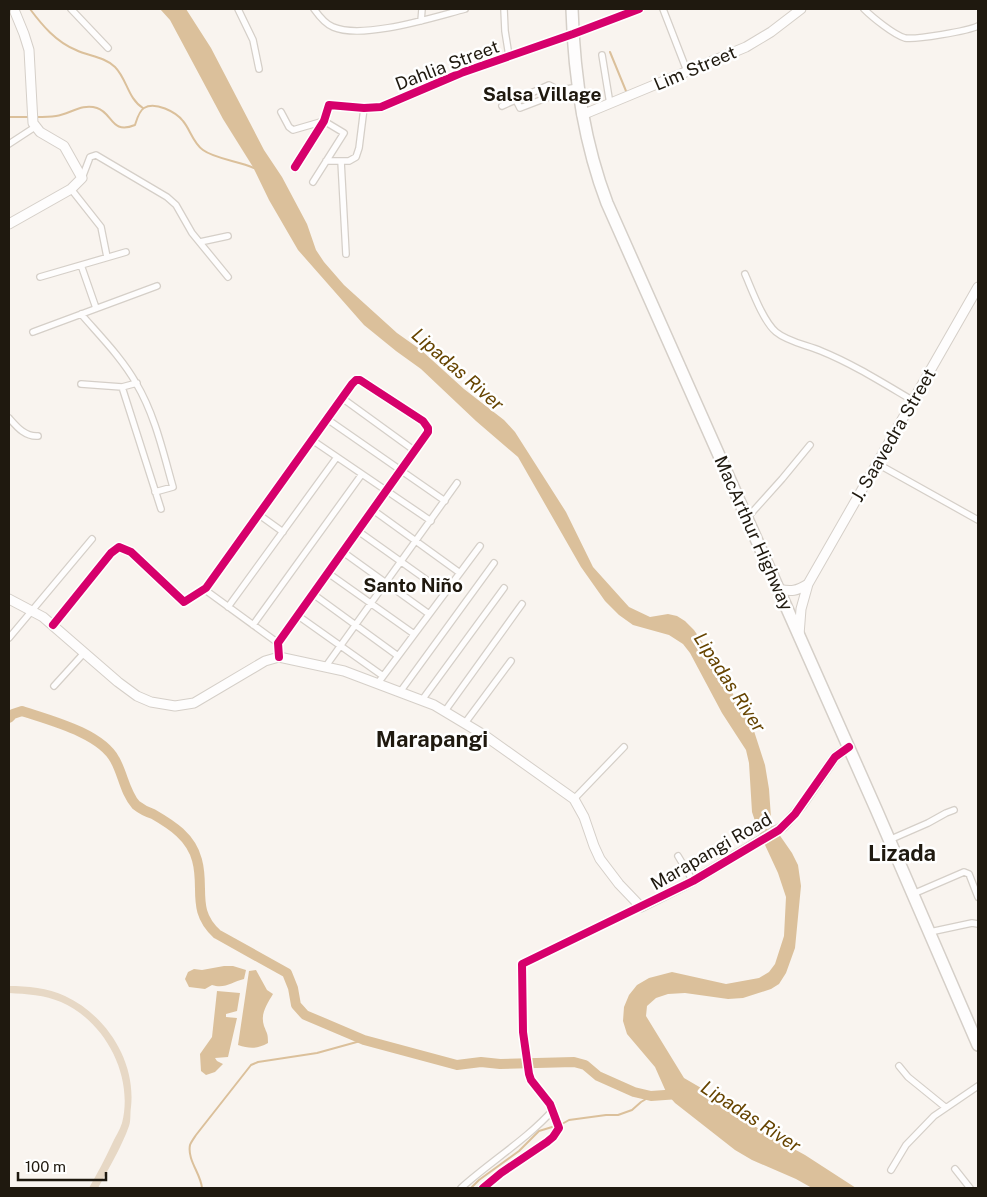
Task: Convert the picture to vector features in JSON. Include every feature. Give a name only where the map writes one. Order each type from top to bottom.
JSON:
[{"type":"highway","name":"MacArthur Highway","points":[[572,9],[582,115],[591,157],[607,203],[890,840],[978,1045]]},
{"type":"street","points":[[71,9],[108,48]]},
{"type":"street","points":[[238,9],[253,40],[259,70]]},
{"type":"street","points":[[314,9],[327,24],[351,31],[373,30],[465,9]]},
{"type":"street","points":[[421,20],[422,9]]},
{"type":"street","points":[[504,9],[509,56]]},
{"type":"street","points":[[663,9],[687,71]]},
{"type":"street","name":"Lim Street","points":[[582,115],[746,47],[771,32],[801,9]]},
{"type":"street","points":[[864,9],[872,17],[908,39],[968,30],[978,26]]},
{"type":"street","name":"Dahlia Street","points":[[324,121],[328,105],[374,108],[461,73],[635,10]]},
{"type":"street","points":[[15,12],[29,50],[33,120],[64,146],[82,178]]},
{"type":"street","points":[[602,55],[610,104]]},
{"type":"street","points":[[502,106],[550,85],[555,91]]},
{"type":"street","points":[[516,100],[520,108],[554,95],[555,91],[578,87]]},
{"type":"street","points":[[326,161],[340,162],[352,159],[358,153],[364,108]]},
{"type":"street","points":[[281,112],[289,127],[293,130],[324,121],[344,133],[313,182]]},
{"type":"street","points":[[9,144],[33,120]]},
{"type":"street","points":[[295,167],[324,121]]},
{"type":"street","points":[[9,224],[71,189],[82,178],[90,157],[93,155],[98,156],[172,201],[200,242],[228,277]]},
{"type":"street","points":[[340,162],[346,254]]},
{"type":"street","points":[[71,189],[101,227],[107,258]]},
{"type":"street","points":[[200,242],[228,236]]},
{"type":"street","points":[[40,277],[126,252]]},
{"type":"street","points":[[81,265],[96,308]]},
{"type":"street","points":[[745,274],[774,331],[861,370],[912,400]]},
{"type":"street","points":[[32,332],[157,286]]},
{"type":"street","name":"J. Saavedra Street","points":[[799,635],[801,609],[808,584],[978,287]]},
{"type":"street","points":[[81,314],[137,383],[147,402],[173,487],[155,492]]},
{"type":"street","points":[[9,599],[32,610],[53,625],[118,682],[137,696],[151,702],[175,706],[194,704],[265,661],[279,657],[278,643],[415,451],[428,432],[428,428],[423,421],[360,380],[354,382],[206,588],[184,602],[131,552],[118,547],[111,553],[53,625]]},
{"type":"street","points":[[81,384],[122,387],[137,383]]},
{"type":"street","points":[[122,387],[161,509]]},
{"type":"street","points":[[342,398],[415,451]]},
{"type":"street","points":[[9,418],[26,434],[38,436]]},
{"type":"street","points":[[327,419],[445,500]]},
{"type":"street","points":[[312,440],[431,521]]},
{"type":"street","points":[[747,518],[810,444]]},
{"type":"street","points":[[228,607],[337,458]]},
{"type":"street","points":[[876,463],[978,520]]},
{"type":"street","points":[[253,625],[362,474]]},
{"type":"street","points":[[326,666],[457,483]]},
{"type":"street","points":[[373,510],[460,573]]},
{"type":"street","points":[[258,514],[283,532]]},
{"type":"street","points":[[358,531],[445,593]]},
{"type":"street","points":[[9,638],[92,539]]},
{"type":"street","points":[[297,615],[381,679],[480,546]]},
{"type":"street","points":[[342,552],[430,614]]},
{"type":"street","points":[[400,692],[494,563]]},
{"type":"street","points":[[328,573],[414,634]]},
{"type":"street","points":[[778,589],[796,591],[808,584]]},
{"type":"street","points":[[206,588],[208,592],[278,643]]},
{"type":"street","points":[[422,700],[504,588]]},
{"type":"street","points":[[313,594],[398,656]]},
{"type":"street","points":[[445,711],[522,604]]},
{"type":"street","points":[[54,686],[84,653]]},
{"type":"street","name":"Marapangi Road","points":[[279,657],[381,679],[400,692],[422,700],[465,723],[574,799],[584,817],[600,859],[619,884],[641,907],[693,881],[779,830],[795,814],[835,756],[849,748]]},
{"type":"street","points":[[465,723],[511,661]]},
{"type":"street","points":[[574,799],[624,747]]},
{"type":"street","points":[[890,840],[954,810]]},
{"type":"street","points":[[678,856],[693,881]]},
{"type":"street","points":[[913,894],[964,872],[968,874],[978,897]]},
{"type":"street","points":[[483,1188],[553,1137],[558,1125],[546,1097],[531,1080],[529,1074],[523,1020],[522,964],[641,907]]},
{"type":"street","points":[[930,932],[972,923],[978,924]]},
{"type":"street","points":[[899,1066],[908,1077],[945,1107]]},
{"type":"street","points":[[890,1170],[912,1137],[934,1116],[978,1086]]},
{"type":"street","points":[[461,1188],[525,1137],[553,1110]]},
{"type":"street","points":[[956,1169],[970,1188]]},
{"type":"shaded area","points":[[160,9],[186,9],[211,48],[264,150],[282,177],[307,224],[316,250],[324,262],[344,285],[397,333],[421,350],[464,389],[504,420],[515,432],[566,512],[593,567],[629,607],[650,617],[668,614],[677,616],[694,630],[709,652],[754,731],[765,765],[771,818],[774,827],[798,865],[801,886],[795,948],[786,973],[779,984],[771,989],[743,998],[728,999],[685,993],[668,994],[656,998],[647,1006],[646,1016],[684,1078],[708,1092],[763,1132],[805,1155],[856,1188],[812,1188],[735,1150],[675,1103],[667,1094],[655,1067],[627,1034],[623,1021],[624,1007],[629,995],[637,985],[649,978],[672,972],[726,984],[759,978],[769,972],[775,964],[784,936],[786,897],[752,812],[749,763],[746,750],[722,713],[690,653],[683,644],[669,635],[633,625],[619,615],[605,601],[581,567],[518,457],[476,421],[421,369],[364,325],[298,250],[269,200],[253,167],[223,119],[170,20]]},
{"type":"shaded area","points":[[233,966],[246,970],[244,979],[225,986],[212,985],[205,989],[189,987],[185,979],[188,972],[194,969],[202,970]]},
{"type":"shaded area","points":[[256,970],[267,990],[273,994],[263,1017],[268,1035],[268,1043],[250,1048],[238,1045],[249,971]]},
{"type":"shaded area","points":[[9,986],[45,989],[80,1004],[105,1027],[123,1057],[129,1073],[131,1090],[130,1124],[119,1150],[98,1188],[89,1188],[122,1123],[125,1105],[120,1069],[103,1036],[91,1022],[77,1011],[49,998],[9,993]]},
{"type":"shaded area","points":[[217,991],[240,993],[237,1011],[226,1014],[226,1017],[237,1018],[228,1057],[215,1058],[223,1064],[215,1072],[206,1075],[201,1071],[200,1054],[212,1037]]},
{"type":"waterway","points":[[30,9],[56,38],[69,47],[106,61],[115,67],[134,99],[143,108]]},
{"type":"waterway","points":[[610,52],[626,91]]},
{"type":"waterway","points":[[36,117],[56,116],[81,108],[92,107],[102,111],[117,125],[127,127],[135,125],[142,109],[149,106],[165,108],[180,118],[203,150],[214,156],[254,168]]},
{"type":"waterway","points":[[9,117],[29,117]]},
{"type":"waterway","points":[[9,718],[13,714],[22,711],[87,735],[108,751],[115,760],[129,795],[136,805],[174,827],[190,845],[197,860],[199,871],[201,908],[209,925],[217,934],[287,973],[293,988],[296,1005],[305,1015],[364,1040],[457,1065],[481,1062],[500,1064],[574,1062],[585,1065],[598,1076],[634,1092],[651,1096],[679,1094]]},
{"type":"waterway","points":[[202,1188],[190,1156],[190,1144],[251,1065],[258,1062],[317,1053],[364,1040]]},
{"type":"waterway","points":[[471,1188],[519,1151],[539,1131],[569,1120],[618,1115],[632,1110],[651,1096]]},
{"type":"cycle path","points":[[295,167],[324,121],[329,105],[364,108],[381,107],[461,73],[639,9]]},
{"type":"cycle path","points":[[53,625],[111,553],[119,547],[131,552],[184,602],[206,588],[352,384],[356,380],[360,380],[423,421],[428,428],[428,432],[278,643],[279,657]]},
{"type":"cycle path","points":[[483,1188],[501,1173],[547,1142],[559,1128],[550,1104],[531,1080],[529,1074],[523,1032],[522,964],[693,881],[779,830],[795,814],[835,757],[849,747]]},
{"type":"district","name":"Salsa Village","points":[[542,94]]},
{"type":"district","name":"Santo Niño","points":[[413,585]]},
{"type":"district","name":"Marapangi","points":[[432,739]]},
{"type":"district","name":"Lizada","points":[[902,853]]},
{"type":"water label","name":"Lipadas River","points":[[458,369]]},
{"type":"water label","name":"Lipadas River","points":[[730,682]]},
{"type":"water label","name":"Lipadas River","points":[[751,1116]]}]
